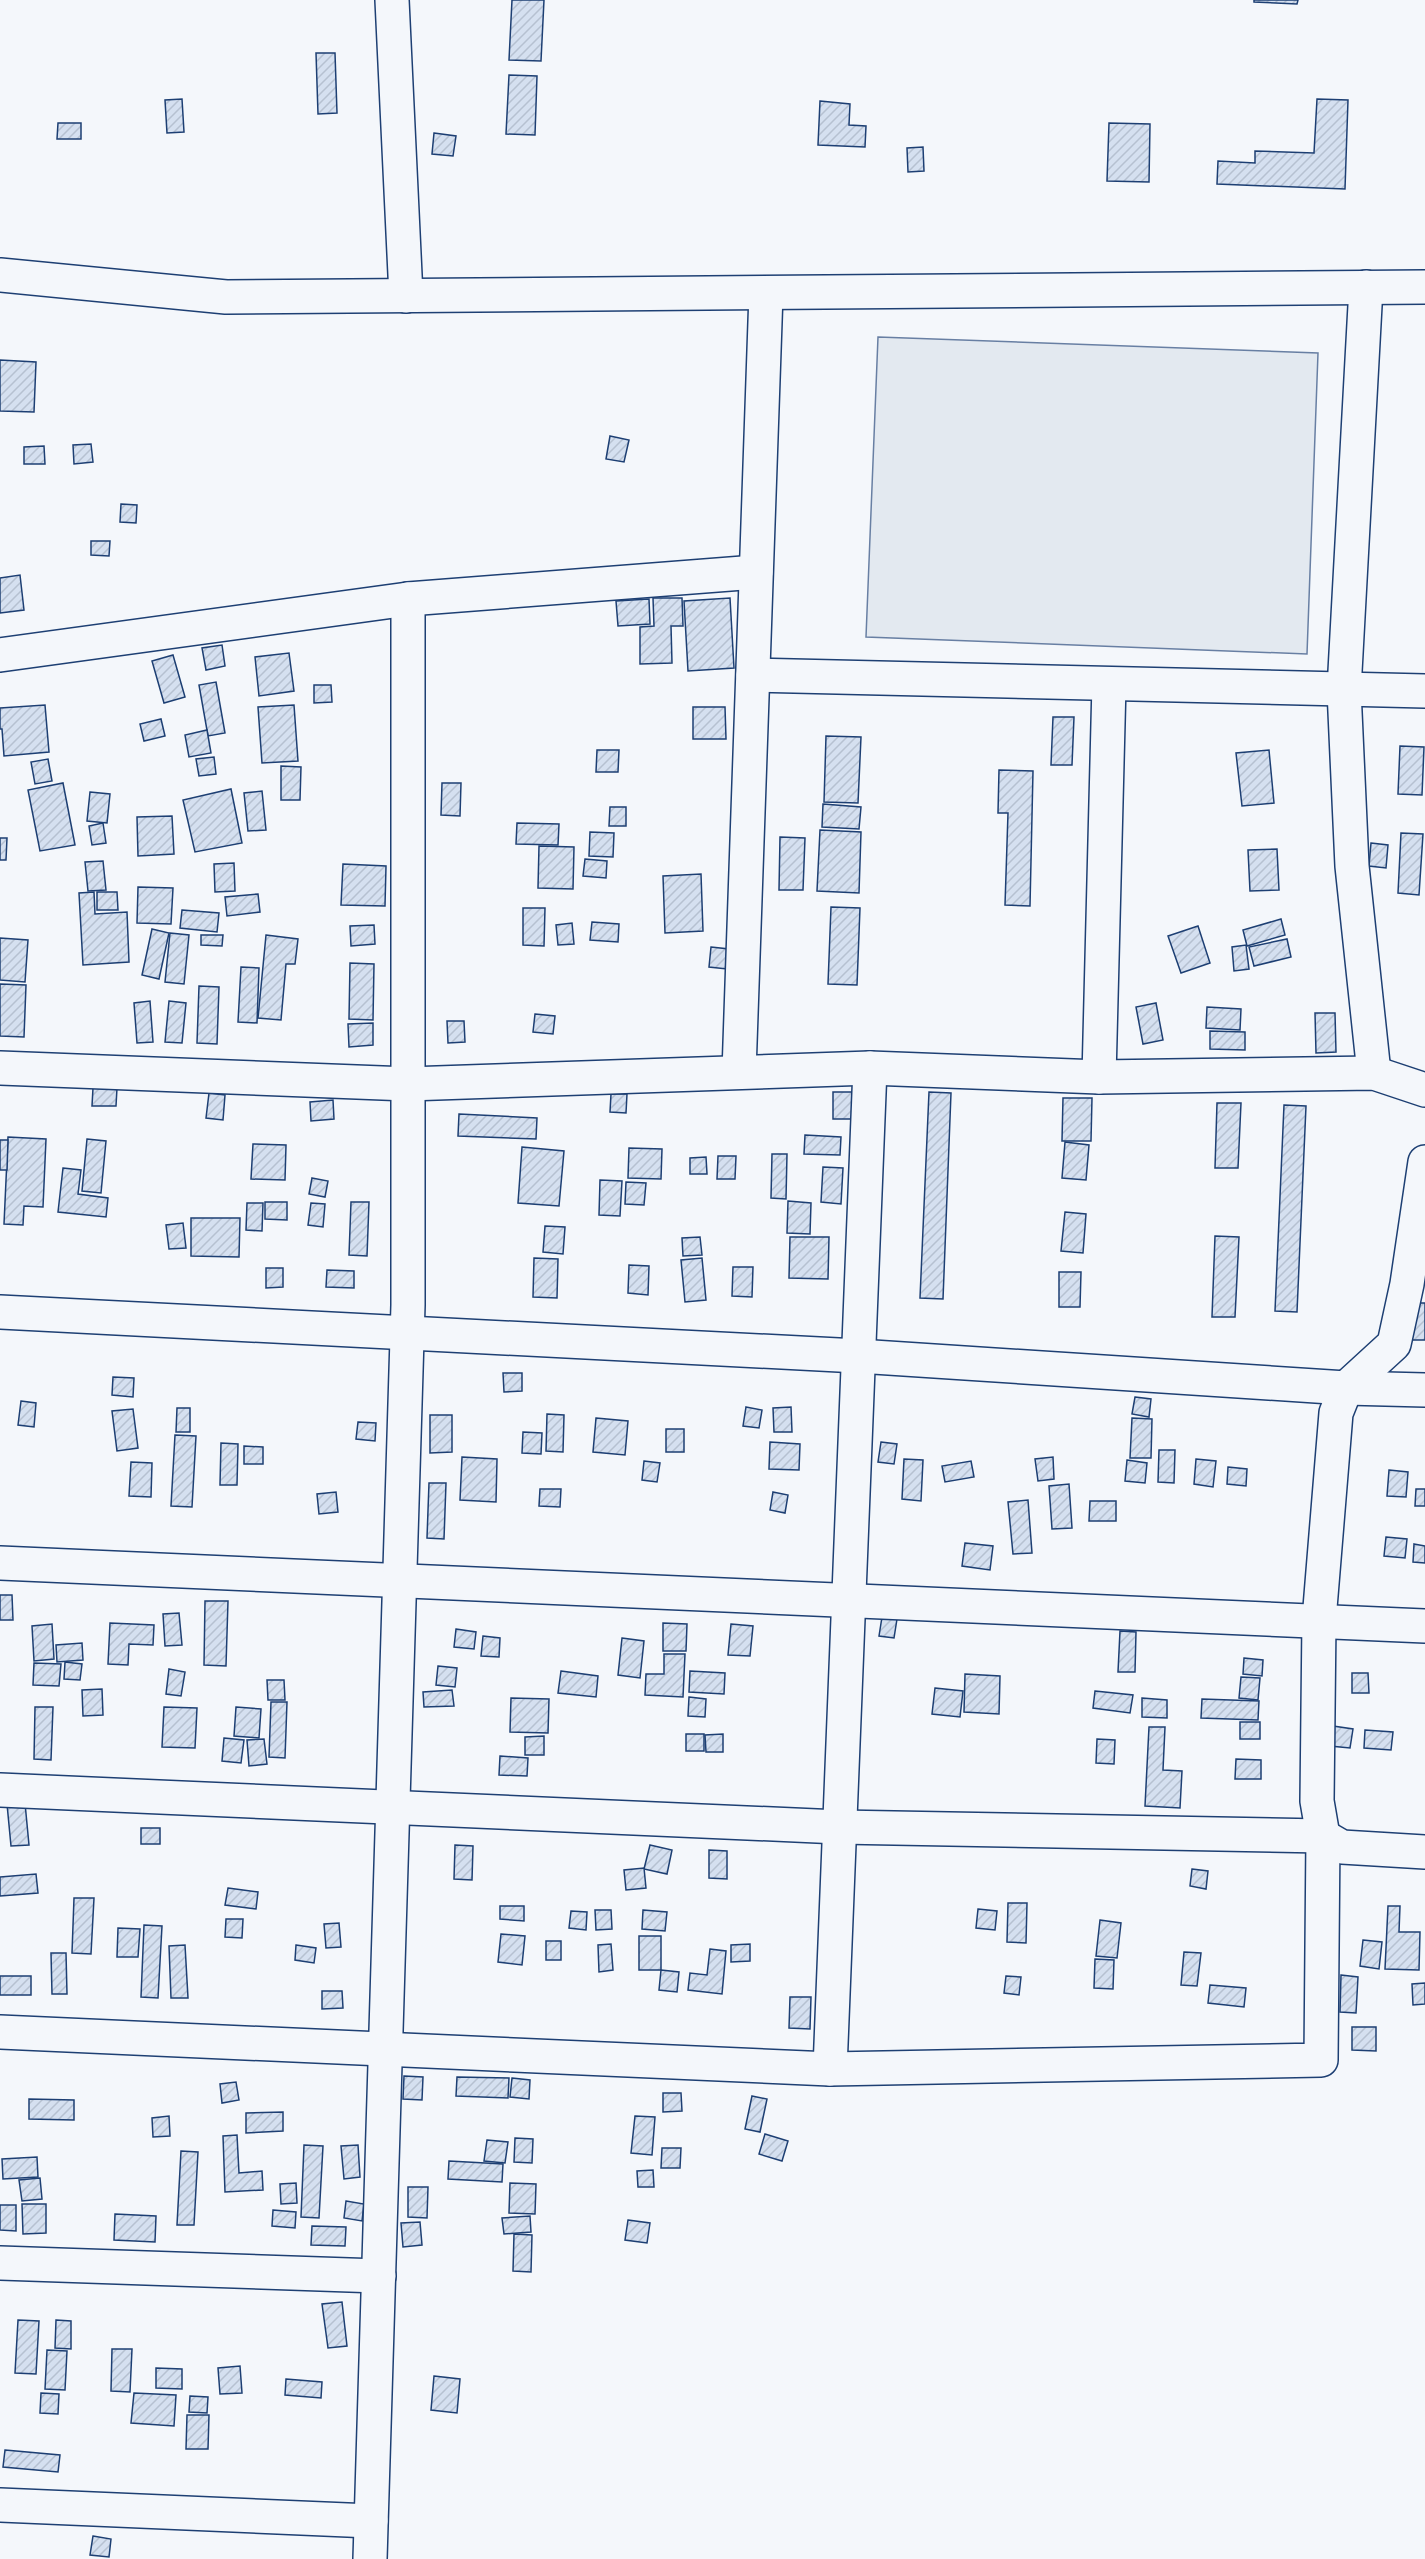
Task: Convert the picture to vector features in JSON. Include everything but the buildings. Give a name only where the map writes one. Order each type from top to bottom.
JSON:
[{"type":"street","points":[[392,0],[406,296]]},
{"type":"street","points":[[0,275],[226,297],[1425,286]]},
{"type":"street","points":[[1366,287],[1344,690],[1352,866],[1374,1073]]},
{"type":"street","points":[[739,1072],[766,293]]},
{"type":"street","points":[[0,655],[408,599],[756,572]]},
{"type":"street","points":[[370,2559],[407,1333],[408,599]]},
{"type":"street","points":[[753,675],[1425,691]]},
{"type":"street","points":[[1099,1077],[1109,684]]},
{"type":"street","points":[[0,1068],[408,1084],[870,1068],[1099,1077],[1374,1073],[1425,1090]]},
{"type":"street","points":[[830,2069],[870,1068]]},
{"type":"street","points":[[0,2032],[830,2069],[1320,2060],[1323,1836],[1317,1801],[1319,1620],[1336,1413],[1346,1388],[1394,1344],[1407,1284],[1425,1162]]},
{"type":"street","points":[[0,1312],[858,1356],[1346,1388],[1425,1390]]},
{"type":"street","points":[[0,1563],[1425,1626]]},
{"type":"street","points":[[0,1790],[839,1827],[1323,1836],[1342,1848],[1425,1852]]},
{"type":"street","points":[[0,2263],[379,2276]]},
{"type":"street","points":[[0,2505],[371,2521]]},
{"type":"shaded area","points":[[878,337],[1318,353],[1307,654],[866,637]]}]
